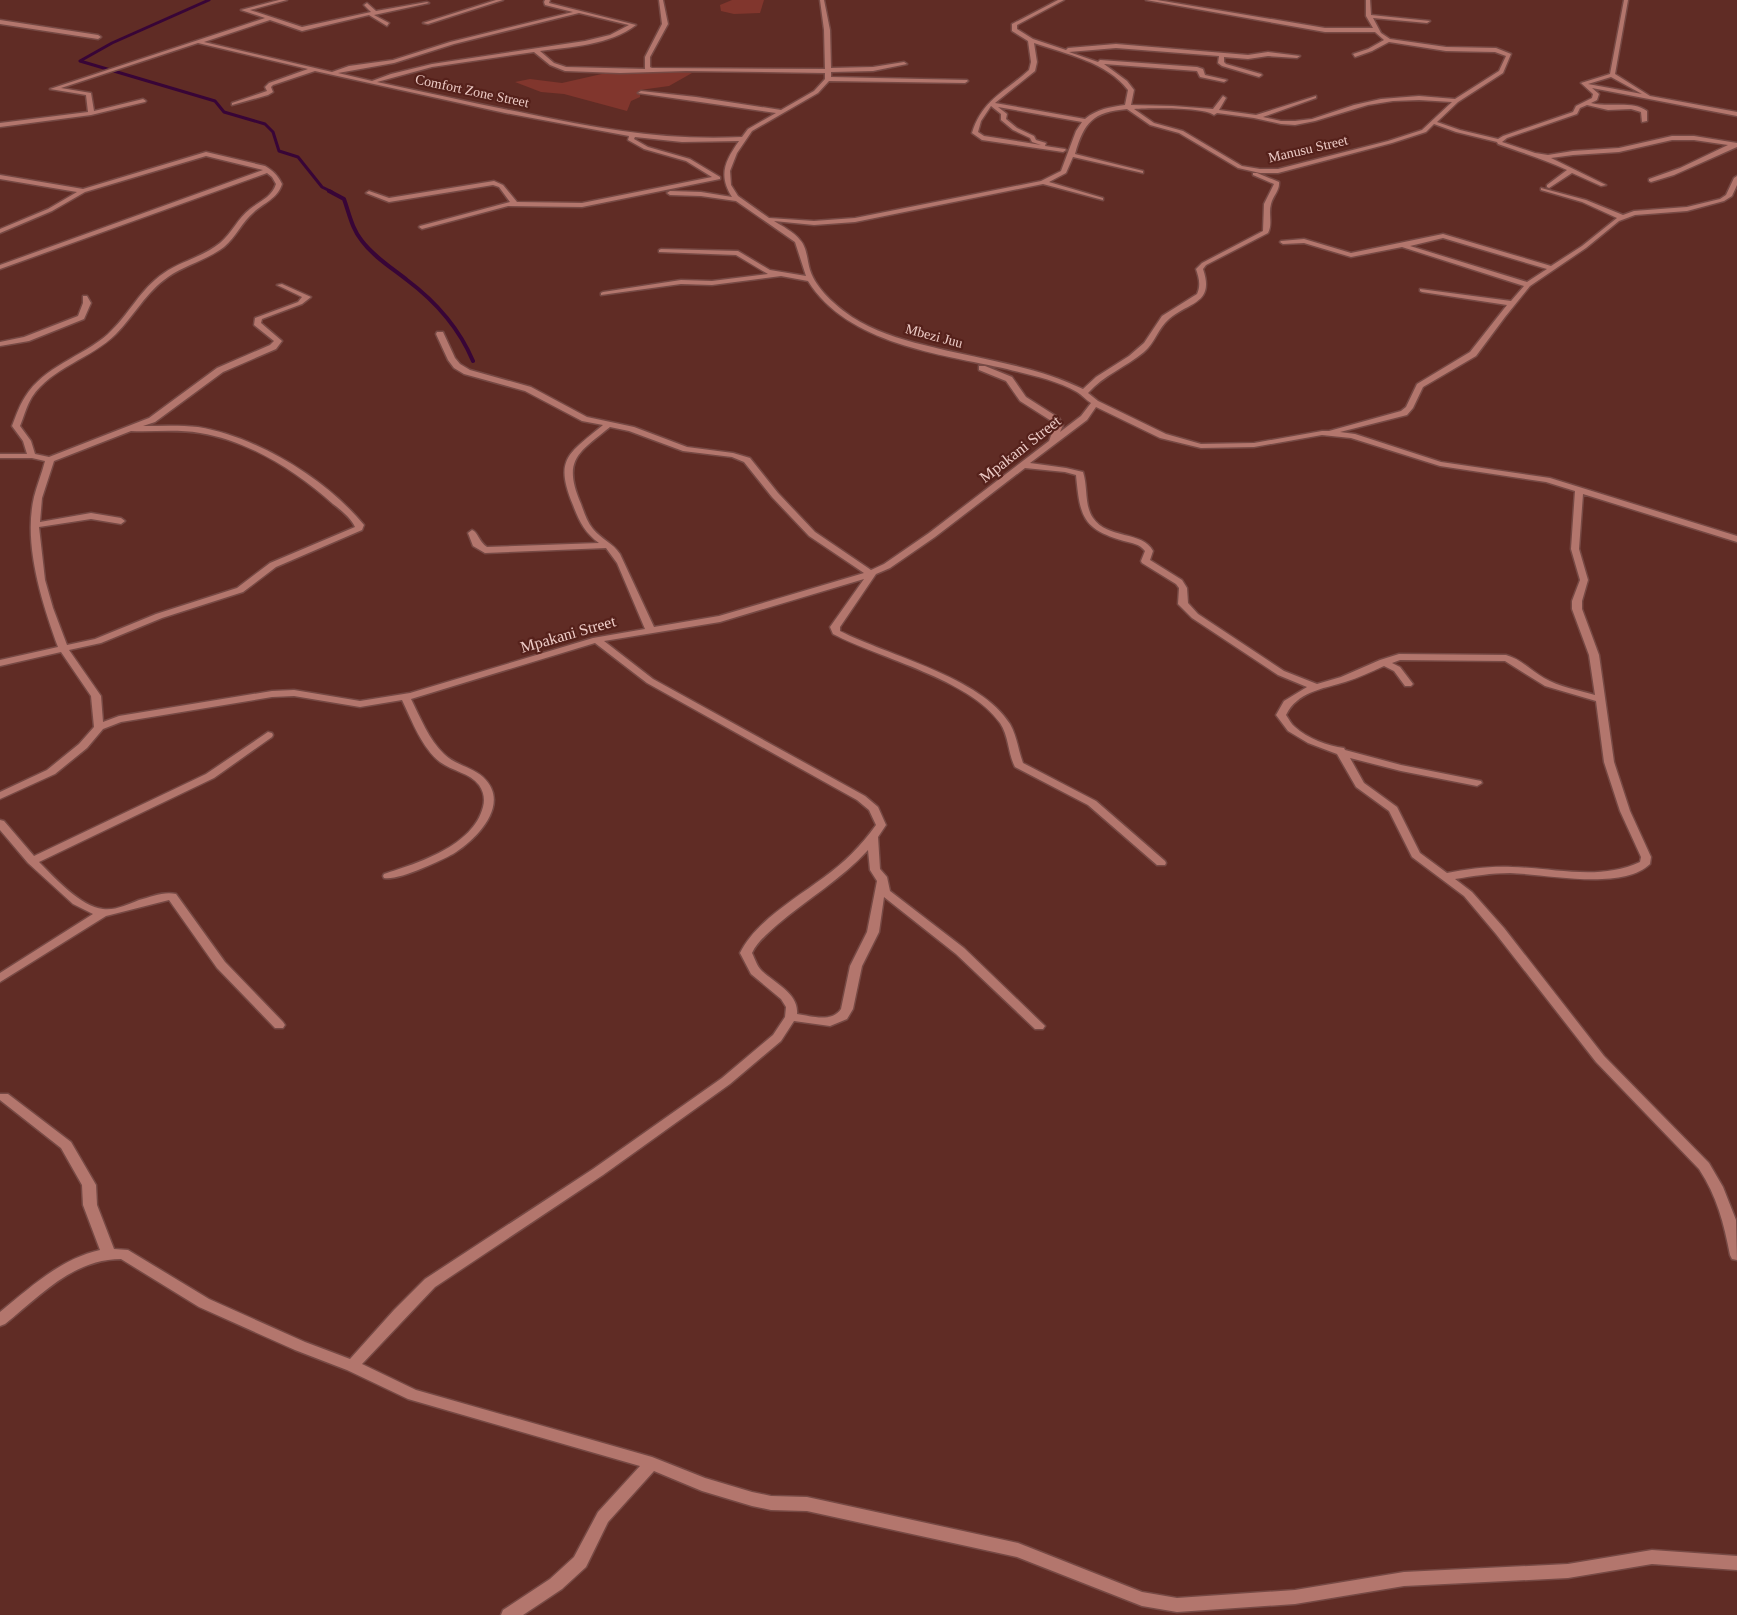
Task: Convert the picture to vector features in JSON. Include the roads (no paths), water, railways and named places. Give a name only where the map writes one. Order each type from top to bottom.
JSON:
[{"type":"street","points":[[285,0],[244,10],[302,29],[374,12],[427,3]]},
{"type":"street","points":[[426,23],[501,0]]},
{"type":"street","points":[[371,82],[434,67],[583,44],[616,34],[633,25],[547,4],[548,0]]},
{"type":"street","points":[[651,70],[647,68],[646,61],[665,21],[661,0]]},
{"type":"street","points":[[814,223],[802,235],[768,219],[736,199],[728,190],[726,174],[743,139],[750,130],[822,88],[828,79],[822,0]]},
{"type":"street","points":[[1062,0],[1015,24],[1014,30],[1031,40],[1108,69],[1131,90],[1128,107]]},
{"type":"street","points":[[1148,0],[1325,30],[1377,30]]},
{"type":"street","points":[[1355,55],[1388,40],[1377,30],[1369,16],[1368,0]]},
{"type":"street","points":[[1612,75],[1626,0]]},
{"type":"street","points":[[367,5],[374,12]]},
{"type":"street","points":[[374,12],[371,15],[373,17],[387,24]]},
{"type":"street","points":[[333,73],[369,64],[394,61],[452,43],[579,12]]},
{"type":"street","points":[[1369,16],[1427,21]]},
{"type":"street","points":[[91,113],[89,94],[53,89],[271,18]]},
{"type":"street","points":[[0,22],[98,37]]},
{"type":"street","points":[[0,26],[12,23]]},
{"type":"street","points":[[1031,40],[1034,62],[1032,71],[1020,83],[990,103],[977,120],[975,133],[977,136],[1063,150],[1141,172]]},
{"type":"street","name":"Manusu Street","points":[[1128,107],[1152,124],[1181,132],[1228,162],[1250,170],[1278,171],[1390,142],[1424,130],[1456,101],[1501,72],[1509,55],[1496,50],[1446,49],[1388,40]]},
{"type":"street","name":"Comfort Zone Street","points":[[199,42],[371,82],[633,136],[686,141],[743,139]]},
{"type":"street","points":[[1064,51],[1116,46],[1248,57],[1268,54],[1297,56]]},
{"type":"street","points":[[535,50],[552,64],[562,68],[620,71],[873,69],[904,64]]},
{"type":"street","points":[[1222,54],[1221,63],[1224,65],[1259,75]]},
{"type":"street","points":[[1094,62],[1197,69],[1201,70],[1202,76],[1224,81]]},
{"type":"street","points":[[369,64],[380,79]]},
{"type":"street","points":[[234,104],[266,94],[270,92],[268,87],[271,84],[315,68]]},
{"type":"street","points":[[1585,85],[1587,81],[1612,75],[1643,93],[1666,101]]},
{"type":"street","points":[[828,79],[965,81]]},
{"type":"street","points":[[1585,85],[1737,114]]},
{"type":"street","points":[[1499,141],[1504,137],[1575,113],[1578,107],[1595,99],[1596,94],[1585,85]]},
{"type":"street","points":[[641,93],[783,112]]},
{"type":"street","points":[[1257,117],[1314,97]]},
{"type":"street","points":[[768,219],[814,223],[838,222],[1043,182],[1064,172],[1078,131],[1086,121],[1105,110],[1128,107],[1214,113],[1257,117],[1285,123],[1302,123],[1357,105],[1382,101],[1427,97],[1456,101]]},
{"type":"street","points":[[1214,113],[1223,98]]},
{"type":"street","points":[[3,127],[91,113],[144,101]]},
{"type":"street","points":[[990,103],[1086,121]]},
{"type":"street","points":[[990,103],[1004,114],[1003,119],[1015,129],[1032,137],[1034,141],[1063,150]]},
{"type":"street","points":[[1586,103],[1612,109],[1625,106],[1635,107],[1644,111],[1644,121]]},
{"type":"street","points":[[1433,122],[1544,157],[1603,185]]},
{"type":"street","points":[[633,136],[630,139],[637,144],[678,156],[717,178],[727,181]]},
{"type":"street","points":[[1544,157],[1619,150],[1679,138],[1735,145]]},
{"type":"street","points":[[1651,180],[1674,174],[1735,145]]},
{"type":"street","points":[[0,231],[50,210],[83,191],[202,154],[240,160],[269,170],[275,176],[279,188],[251,211],[226,242],[159,279],[136,301],[113,332],[96,347],[42,380],[34,388],[28,396],[16,426],[27,441],[32,456]]},
{"type":"street","points":[[0,267],[269,170]]},
{"type":"street","points":[[1250,170],[1277,183],[1267,206],[1268,229],[1266,232],[1204,264],[1199,269],[1204,287],[1202,294],[1164,318],[1146,346],[1097,378],[1084,393],[1095,403],[1163,436],[1200,446],[1254,445],[1330,433],[1404,413],[1420,386],[1473,354],[1511,303],[1528,285],[1584,247],[1621,217],[1634,213],[1687,209],[1722,200],[1729,196],[1737,178]]},
{"type":"street","points":[[1572,170],[1546,187],[1621,217]]},
{"type":"street","points":[[0,177],[83,191]]},
{"type":"street","points":[[422,227],[514,203],[567,207],[717,178]]},
{"type":"street","points":[[1043,182],[1101,199]]},
{"type":"street","points":[[369,193],[389,200],[494,183],[501,186],[514,203]]},
{"type":"street","points":[[639,194],[701,194],[736,199]]},
{"type":"street","name":"Mbezi Juu","points":[[802,235],[803,249],[811,279],[840,311],[859,325],[905,342],[1043,377],[1084,393]]},
{"type":"street","points":[[1283,242],[1304,241],[1351,255],[1443,236],[1550,268]]},
{"type":"street","points":[[1402,245],[1528,285]]},
{"type":"street","points":[[661,251],[738,253],[756,266],[778,275]]},
{"type":"street","points":[[603,294],[681,282],[712,283],[778,275],[811,279]]},
{"type":"street","points":[[0,456],[32,456],[49,460],[152,420],[220,370],[276,344],[276,338],[257,323],[260,318],[300,303],[308,297],[280,285]]},
{"type":"street","points":[[1422,290],[1511,303]]},
{"type":"street","points":[[0,344],[26,339],[81,317],[87,303],[85,297]]},
{"type":"street","points":[[440,334],[451,358],[467,372],[528,389],[550,399],[576,416],[609,424],[686,449],[733,455],[747,460],[775,495],[812,534],[872,574],[835,627],[836,632],[956,684],[986,701],[1006,724],[1020,765],[1092,803],[1161,863]]},
{"type":"street","points":[[956,356],[1009,379],[1023,399],[1056,420],[1059,425],[1053,442]]},
{"type":"street","name":"Mpakani Street","points":[[0,796],[51,772],[83,746],[99,727],[119,719],[272,694],[294,693],[360,704],[405,697],[596,640],[650,629],[720,619],[872,574],[932,535],[1084,418],[1095,403]]},
{"type":"street","points":[[609,424],[573,456],[566,475],[572,497],[589,530],[615,551],[637,595],[650,629]]},
{"type":"street","points":[[0,663],[98,641],[159,616],[240,590],[273,565],[359,528],[360,525],[343,507],[308,480],[270,456],[239,441],[205,430],[132,429]]},
{"type":"street","points":[[1330,433],[1352,436],[1440,464],[1538,478],[1737,539]]},
{"type":"street","points":[[49,460],[38,498],[35,525],[41,580],[48,608],[64,650],[96,696],[99,727]]},
{"type":"street","points":[[1023,465],[1080,474],[1085,509],[1088,519],[1096,528],[1147,547],[1149,551],[1145,561],[1179,582],[1183,588],[1183,604],[1194,616],[1281,673],[1314,687]]},
{"type":"street","points":[[1445,877],[1507,870],[1587,875],[1620,872],[1645,864],[1646,857],[1625,811],[1609,762],[1594,655],[1577,609],[1577,601],[1584,580],[1575,549],[1579,490]]},
{"type":"street","points":[[35,525],[91,516],[121,521]]},
{"type":"street","points":[[472,533],[480,548],[492,550],[607,544]]},
{"type":"street","points":[[352,1366],[430,1283],[557,1201],[726,1081],[777,1038],[791,1017],[792,1007],[784,996],[755,971],[746,953],[750,944],[780,916],[827,880],[873,838],[881,825],[874,809],[861,798],[650,681],[596,640]]},
{"type":"street","points":[[1477,783],[1399,768],[1299,736],[1283,723],[1281,715],[1287,703],[1314,687],[1344,680],[1383,662],[1407,657],[1506,658],[1552,686],[1600,699]]},
{"type":"street","points":[[1383,662],[1397,669],[1408,684]]},
{"type":"street","points":[[388,876],[411,869],[460,844],[473,832],[484,816],[490,798],[485,784],[477,777],[446,762],[436,753],[405,697]]},
{"type":"street","points":[[32,861],[210,776],[268,735]]},
{"type":"street","points":[[1340,750],[1360,785],[1393,809],[1416,855],[1458,884],[1482,909],[1600,1059],[1704,1166],[1717,1183],[1726,1207],[1737,1255]]},
{"type":"street","points":[[0,823],[32,861],[73,897],[103,913]]},
{"type":"street","points":[[873,838],[874,870],[882,877],[885,892],[960,951],[1039,1026]]},
{"type":"street","points":[[791,1017],[830,1022],[843,1016],[847,1009],[856,966],[873,932],[882,877]]},
{"type":"street","points":[[0,978],[103,913],[172,896],[221,965],[279,1025]]},
{"type":"street","points":[[4,1097],[66,1145],[89,1185],[90,1205],[108,1252]]},
{"type":"street","points":[[0,1320],[74,1264],[108,1252],[123,1254],[204,1303],[300,1346],[352,1366],[413,1395],[652,1463],[702,1484],[752,1499],[807,1504],[1018,1550],[1142,1599],[1177,1605],[1295,1597],[1404,1579],[1568,1571],[1652,1557],[1737,1563]]},
{"type":"street","points":[[509,1615],[556,1584],[580,1562],[603,1517],[652,1463]]},
{"type":"waterway","points":[[209,0],[112,43],[80,61],[215,101],[224,112],[265,124],[273,132],[279,151],[298,157],[322,187],[332,192]]},
{"type":"waterway","points":[[329,191],[344,199],[351,221],[367,247],[417,288],[445,316],[461,337],[473,361]]}]
